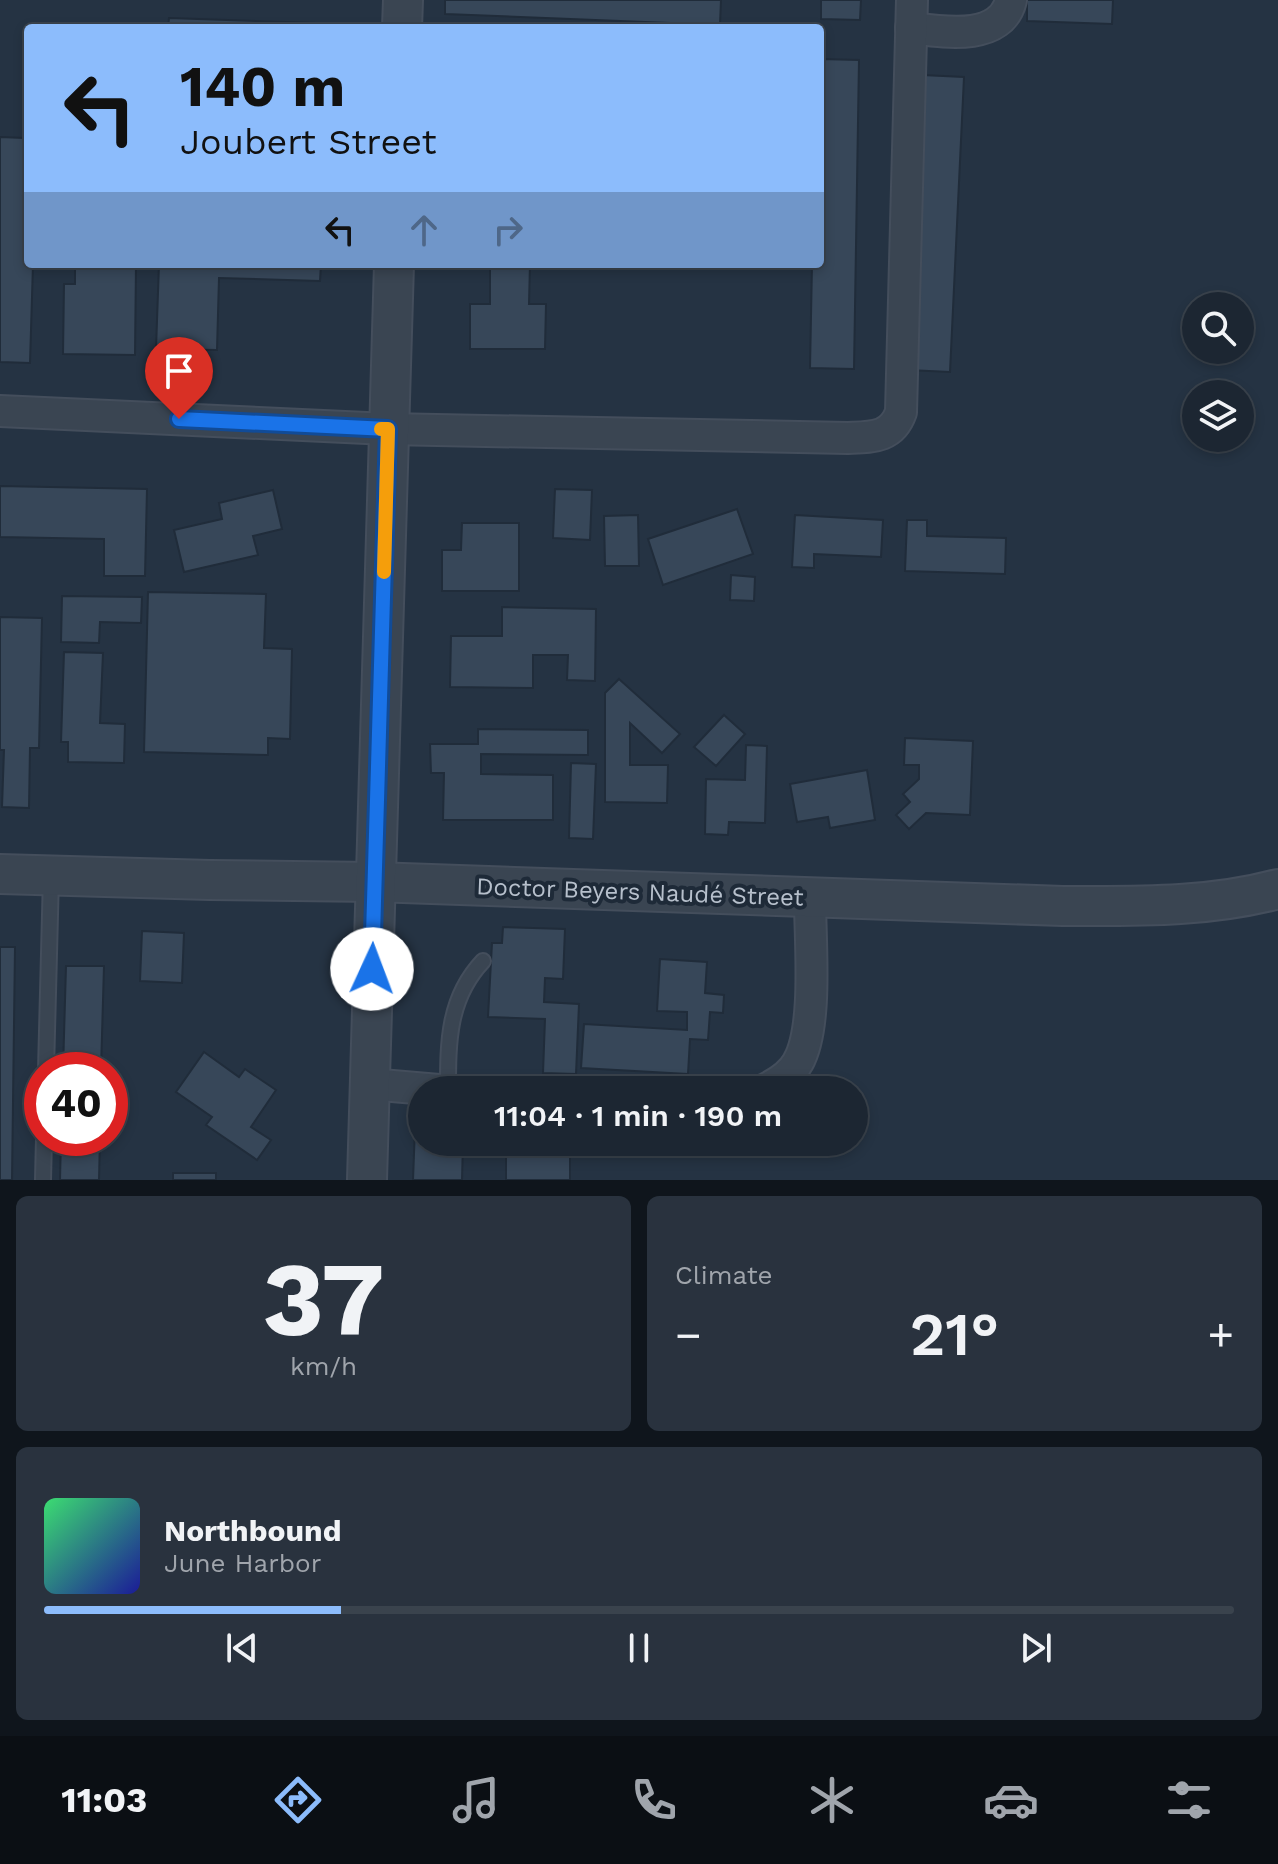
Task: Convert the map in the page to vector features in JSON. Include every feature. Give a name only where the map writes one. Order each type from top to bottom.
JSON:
[{"type":"street","points":[[402,24],[403,0]]},
{"type":"street","points":[[0,411],[388,429],[878,437],[887,433],[901,412],[911,14],[941,32],[978,31],[999,22],[1011,0]]},
{"type":"street","points":[[367,1180],[394,268]]},
{"type":"street","name":"Doctor Beyers Naudé Street","points":[[0,874],[374,882],[1063,906],[1167,906],[1253,896],[1278,889]]},
{"type":"street","points":[[786,1076],[798,1063],[809,1024],[810,899]]},
{"type":"street","points":[[369,1084],[408,1087]]},
{"type":"lane","points":[[46,1052],[51,876]]},
{"type":"lane","points":[[448,1076],[448,1047],[462,987],[483,961]]},
{"type":"lane","points":[[43,1180],[44,1156]]},
{"type":"building","points":[[445,0],[721,0],[720,24],[445,14]]},
{"type":"building","points":[[821,0],[861,0],[860,20],[821,19]]},
{"type":"building","points":[[1027,0],[1113,0],[1112,24],[1027,21]]},
{"type":"building","points":[[169,18],[345,24],[168,24]]},
{"type":"building","points":[[824,59],[859,60],[854,369],[810,368],[812,268],[824,268]]},
{"type":"building","points":[[922,75],[964,77],[950,372],[908,370]]},
{"type":"building","points":[[0,137],[24,138],[24,268],[33,268],[30,363],[0,362]]},
{"type":"building","points":[[75,268],[136,268],[135,355],[63,354],[64,284],[75,284]]},
{"type":"building","points":[[159,268],[321,268],[320,281],[219,278],[217,350],[156,349]]},
{"type":"building","points":[[490,268],[530,268],[529,304],[546,304],[545,349],[470,349],[470,304],[490,304]]},
{"type":"building","points":[[0,486],[147,489],[145,576],[104,576],[104,539],[0,537]]},
{"type":"building","points":[[555,489],[592,490],[590,540],[553,538]]},
{"type":"building","points":[[273,490],[282,529],[253,536],[258,555],[184,572],[174,530],[222,519],[219,503]]},
{"type":"building","points":[[737,509],[753,554],[663,585],[648,539]]},
{"type":"building","points":[[638,515],[639,566],[605,566],[604,516]]},
{"type":"building","points":[[795,515],[883,520],[881,557],[814,554],[814,568],[792,567]]},
{"type":"building","points":[[907,520],[927,520],[927,536],[1006,538],[1005,574],[905,571]]},
{"type":"building","points":[[462,523],[519,523],[519,591],[442,591],[442,550],[461,550]]},
{"type":"building","points":[[731,575],[755,577],[754,601],[730,600]]},
{"type":"building","points":[[148,592],[266,594],[264,648],[292,649],[290,739],[268,738],[268,755],[144,752]]},
{"type":"building","points":[[62,596],[142,597],[141,623],[100,622],[99,643],[61,642]]},
{"type":"building","points":[[502,607],[596,609],[595,681],[567,680],[568,655],[533,655],[533,688],[450,687],[451,636],[502,636]]},
{"type":"building","points":[[0,617],[42,618],[39,748],[30,748],[29,808],[2,807],[4,750],[0,750]]},
{"type":"building","points":[[64,652],[103,653],[100,723],[125,724],[124,763],[68,762],[68,742],[61,742]]},
{"type":"building","points":[[619,679],[680,734],[662,753],[630,723],[630,765],[668,765],[667,803],[605,802],[605,693]]},
{"type":"building","points":[[724,715],[745,734],[716,766],[694,747]]},
{"type":"building","points":[[478,729],[588,730],[588,755],[481,754],[481,774],[553,775],[553,820],[443,820],[444,773],[431,773],[430,744],[478,744]]},
{"type":"building","points":[[905,738],[973,741],[970,815],[926,813],[909,829],[896,815],[910,802],[903,794],[919,779],[919,765],[904,765]]},
{"type":"building","points":[[746,745],[767,746],[765,823],[729,822],[728,835],[705,834],[706,779],[745,780]]},
{"type":"building","points":[[571,763],[596,764],[593,839],[569,838]]},
{"type":"building","points":[[867,770],[875,820],[830,828],[828,817],[797,822],[790,784]]},
{"type":"building","points":[[503,927],[565,929],[563,979],[545,978],[544,1002],[579,1004],[576,1074],[543,1073],[545,1019],[488,1017],[492,943],[502,943]]},
{"type":"building","points":[[142,931],[184,933],[182,983],[140,981]]},
{"type":"building","points":[[0,947],[15,947],[12,1180],[0,1180]]},
{"type":"building","points":[[660,959],[707,962],[705,993],[724,995],[723,1013],[710,1012],[708,1040],[690,1039],[688,1074],[581,1068],[584,1024],[687,1030],[687,1012],[657,1011]]},
{"type":"building","points":[[66,966],[104,966],[102,1052],[64,1052]]},
{"type":"building","points":[[204,1052],[239,1077],[245,1069],[276,1090],[251,1127],[271,1140],[257,1160],[206,1125],[212,1117],[176,1092]]},
{"type":"building","points":[[61,1156],[100,1156],[99,1180],[60,1180]]},
{"type":"building","points":[[414,1156],[463,1156],[462,1180],[413,1180]]},
{"type":"building","points":[[506,1156],[570,1156],[570,1180],[506,1180]]},
{"type":"building","points":[[173,1173],[216,1173],[216,1180],[173,1180]]},
{"type":"slow traffic","points":[[381,429],[388,429],[384,572]]},
{"type":"route","points":[[179,419],[388,429],[372,969]]}]
